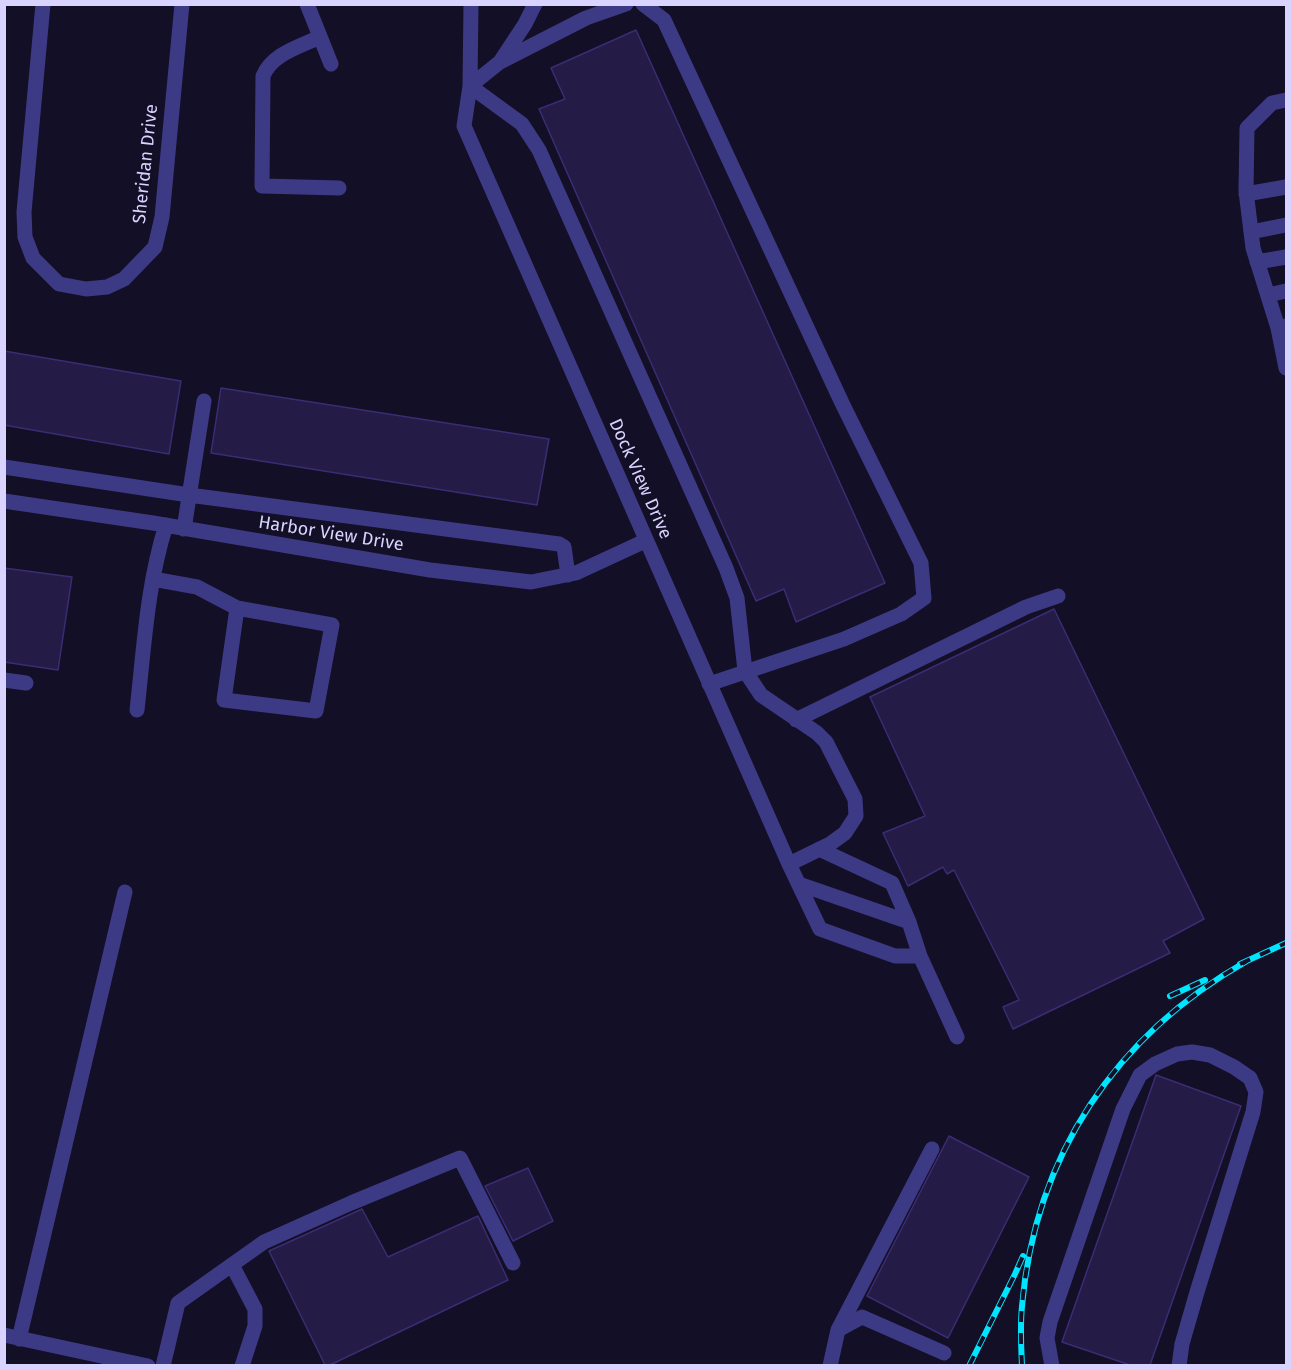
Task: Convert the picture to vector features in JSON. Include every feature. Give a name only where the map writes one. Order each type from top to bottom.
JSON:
[{"type":"street","name":"Sheridan Drive","points":[[44,4],[24,212],[25,237],[33,258],[59,284],[86,289],[107,286],[124,279],[155,247],[162,217],[182,4]]},
{"type":"street","points":[[307,4],[331,64]]},
{"type":"street","name":"Dock View Drive","points":[[471,4],[473,8],[470,86],[464,126],[789,864],[820,929],[895,956],[920,956]]},
{"type":"street","points":[[500,62],[535,4]]},
{"type":"street","points":[[626,4],[586,18],[500,62],[470,86],[522,124],[539,150],[726,568],[737,598],[744,671],[761,694],[817,733],[826,742],[855,799],[856,816],[845,834],[789,864]]},
{"type":"street","points":[[643,4],[664,20],[842,403],[921,563],[924,598],[901,614],[844,639],[709,684]]},
{"type":"street","points":[[320,37],[278,57],[267,66],[262,76],[262,186],[339,188]]},
{"type":"street","points":[[1287,100],[1272,103],[1247,128],[1246,194],[1257,262],[1282,327],[1287,368]]},
{"type":"street","points":[[1246,194],[1287,187]]},
{"type":"street","points":[[1251,232],[1287,225]]},
{"type":"street","points":[[1257,262],[1287,257]]},
{"type":"street","points":[[1268,295],[1287,291]]},
{"type":"street","points":[[184,529],[204,401]]},
{"type":"street","points":[[4,467],[189,495],[559,544],[564,548],[568,575]]},
{"type":"street","name":"Harbor View Drive","points":[[4,501],[166,525],[430,570],[531,582],[568,575],[585,569],[645,540]]},
{"type":"street","points":[[137,710],[153,579],[166,525]]},
{"type":"street","points":[[153,579],[197,587],[237,608],[332,625],[316,711],[224,700],[237,608]]},
{"type":"street","points":[[796,720],[1016,612],[1058,596]]},
{"type":"street","points":[[4,680],[26,683]]},
{"type":"street","points":[[819,849],[892,883],[909,922],[920,956],[957,1037]]},
{"type":"street","points":[[799,884],[909,922]]},
{"type":"street","points":[[125,892],[9,1339],[148,1365]]},
{"type":"street","points":[[1052,1365],[1047,1338],[1050,1322],[1123,1109],[1140,1075],[1155,1064],[1177,1054],[1192,1052],[1210,1055],[1234,1067],[1250,1078],[1256,1092],[1253,1112],[1182,1344],[1179,1365]]},
{"type":"street","points":[[830,1365],[838,1330],[932,1149]]},
{"type":"street","points":[[164,1365],[178,1303],[264,1242],[459,1158],[513,1263]]},
{"type":"street","points":[[232,1265],[255,1309],[255,1326],[242,1365]]},
{"type":"street","points":[[838,1330],[862,1317],[944,1353]]},
{"type":"building","points":[[636,30],[885,583],[796,622],[784,589],[756,601],[539,109],[565,99],[551,68]]},
{"type":"building","points":[[4,351],[181,381],[169,454],[4,425]]},
{"type":"building","points":[[221,388],[549,439],[537,505],[211,453]]},
{"type":"building","points":[[4,568],[72,577],[58,670],[4,662]]},
{"type":"building","points":[[1054,609],[1204,919],[1163,941],[1170,953],[1013,1029],[1003,1007],[1019,1000],[954,870],[947,874],[943,867],[908,886],[883,833],[925,816],[870,697]]},
{"type":"building","points":[[1156,1075],[1241,1106],[1150,1365],[1130,1365],[1062,1342]]},
{"type":"building","points":[[949,1136],[1029,1177],[948,1338],[867,1296]]},
{"type":"building","points":[[528,1168],[553,1221],[513,1241],[485,1186]]},
{"type":"building","points":[[362,1209],[388,1257],[478,1216],[508,1280],[330,1365],[325,1365],[269,1251]]},
{"type":"railway","points":[[1240,964],[1286,943]]},
{"type":"railway","points":[[1022,1366],[1021,1313],[1030,1251],[1044,1199],[1064,1150],[1090,1105],[1122,1063],[1158,1025],[1200,991],[1247,961]]},
{"type":"railway","points":[[1170,996],[1205,980]]},
{"type":"railway","points":[[969,1366],[1023,1256]]}]
